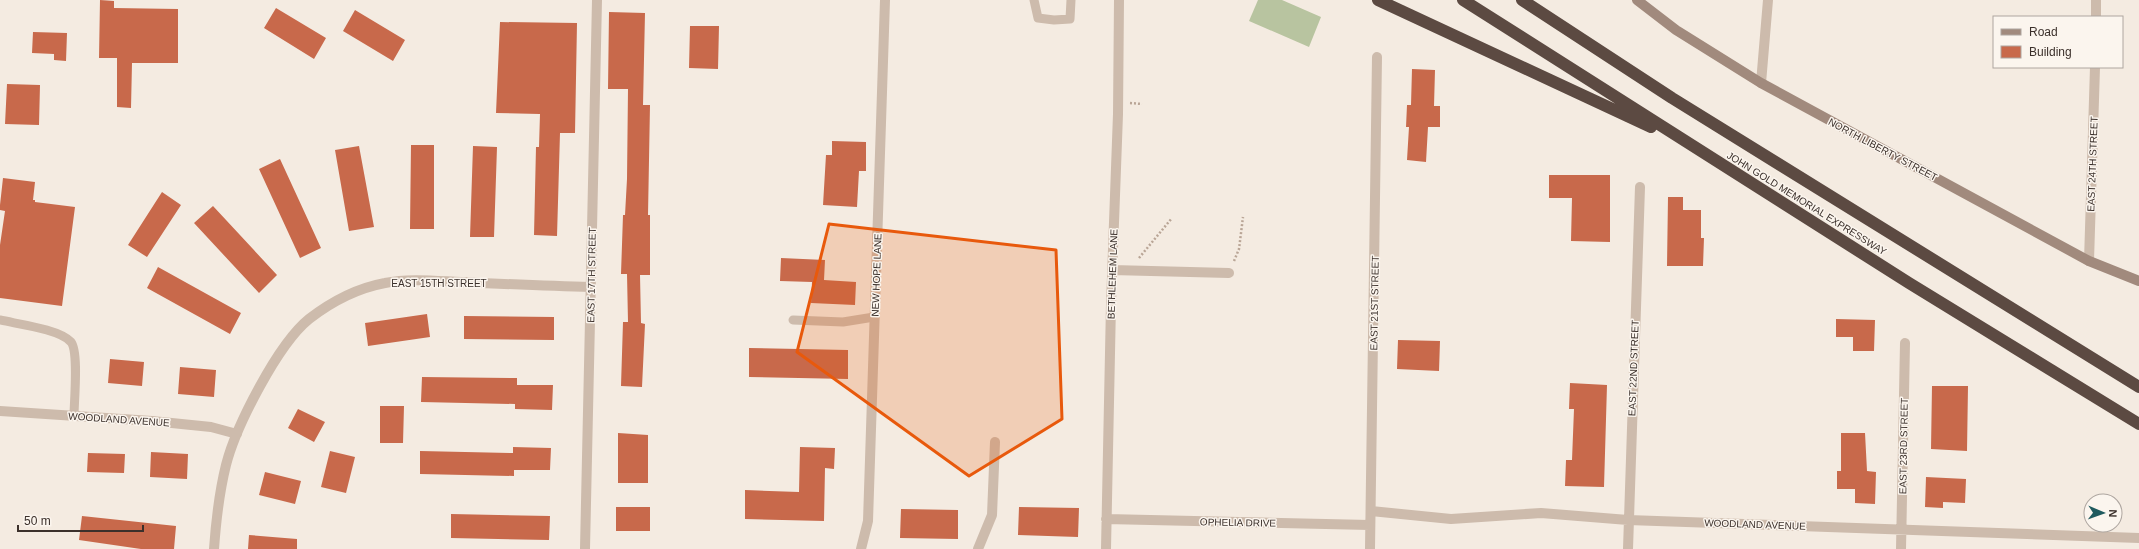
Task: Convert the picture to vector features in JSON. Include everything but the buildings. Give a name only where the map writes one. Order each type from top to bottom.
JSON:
[{"type":"highway","points":[[1378,0],[1695,147]]},
{"type":"highway","name":"JOHN GOLD MEMORIAL EXPRESSWAY","points":[[1463,0],[1909,283],[2139,424]]},
{"type":"highway","name":"JOHN GOLD MEMORIAL EXPRESSWAY","points":[[1522,0],[1672,98],[2139,387]]},
{"type":"main road","name":"NORTH LIBERTY STREET","points":[[1637,0],[1676,30],[1761,83],[2089,261],[2139,281]]},
{"type":"street","name":"EAST 17TH STREET","points":[[585,549],[597,0]]},
{"type":"street","name":"NEW HOPE LANE","points":[[861,549],[868,521],[885,0]]},
{"type":"street","name":"BETHLEHEM LANE","points":[[1106,549],[1112,270],[1118,114],[1119,0]]},
{"type":"street","points":[[1761,83],[1768,0]]},
{"type":"street","points":[[2096,0],[2096,16]]},
{"type":"street","name":"EAST 21ST STREET","points":[[1370,549],[1377,57]]},
{"type":"street","name":"EAST 24TH STREET","points":[[2089,261],[2095,68]]},
{"type":"street","name":"EAST 22ND STREET","points":[[1628,549],[1640,187]]},
{"type":"street","points":[[1112,270],[1229,273]]},
{"type":"street","name":"EAST 15TH STREET","points":[[214,549],[217,513],[225,472],[237,434],[264,380],[284,347],[309,320],[346,296],[386,283],[425,281],[591,287]]},
{"type":"street","name":"EAST 23RD STREET","points":[[1900,549],[1905,343]]},
{"type":"street","name":"WOODLAND AVENUE","points":[[0,411],[211,427],[237,434]]},
{"type":"street","points":[[978,549],[992,515],[995,442]]},
{"type":"street","name":"WOODLAND AVENUE","points":[[1371,511],[1451,519],[1541,513],[1628,520],[2139,538]]},
{"type":"street","name":"OPHELIA DRIVE","points":[[1106,519],[1370,525]]},
{"type":"lane","points":[[1034,0],[1038,18],[1054,20],[1070,19],[1071,0]]},
{"type":"lane","points":[[793,320],[843,322],[874,317]]},
{"type":"lane","points":[[0,320],[61,335],[71,342],[75,356],[74,416]]},
{"type":"path","points":[[1130,103],[1142,104]]},
{"type":"path","points":[[1229,273],[1239,249],[1243,217]]},
{"type":"path","points":[[1132,271],[1137,260],[1172,218]]},
{"type":"highlighted area","points":[[829,224],[1056,250],[1062,419],[969,476],[797,352]]},
{"type":"green space","points":[[1258,0],[1282,0],[1321,17],[1309,47],[1249,21]]}]
